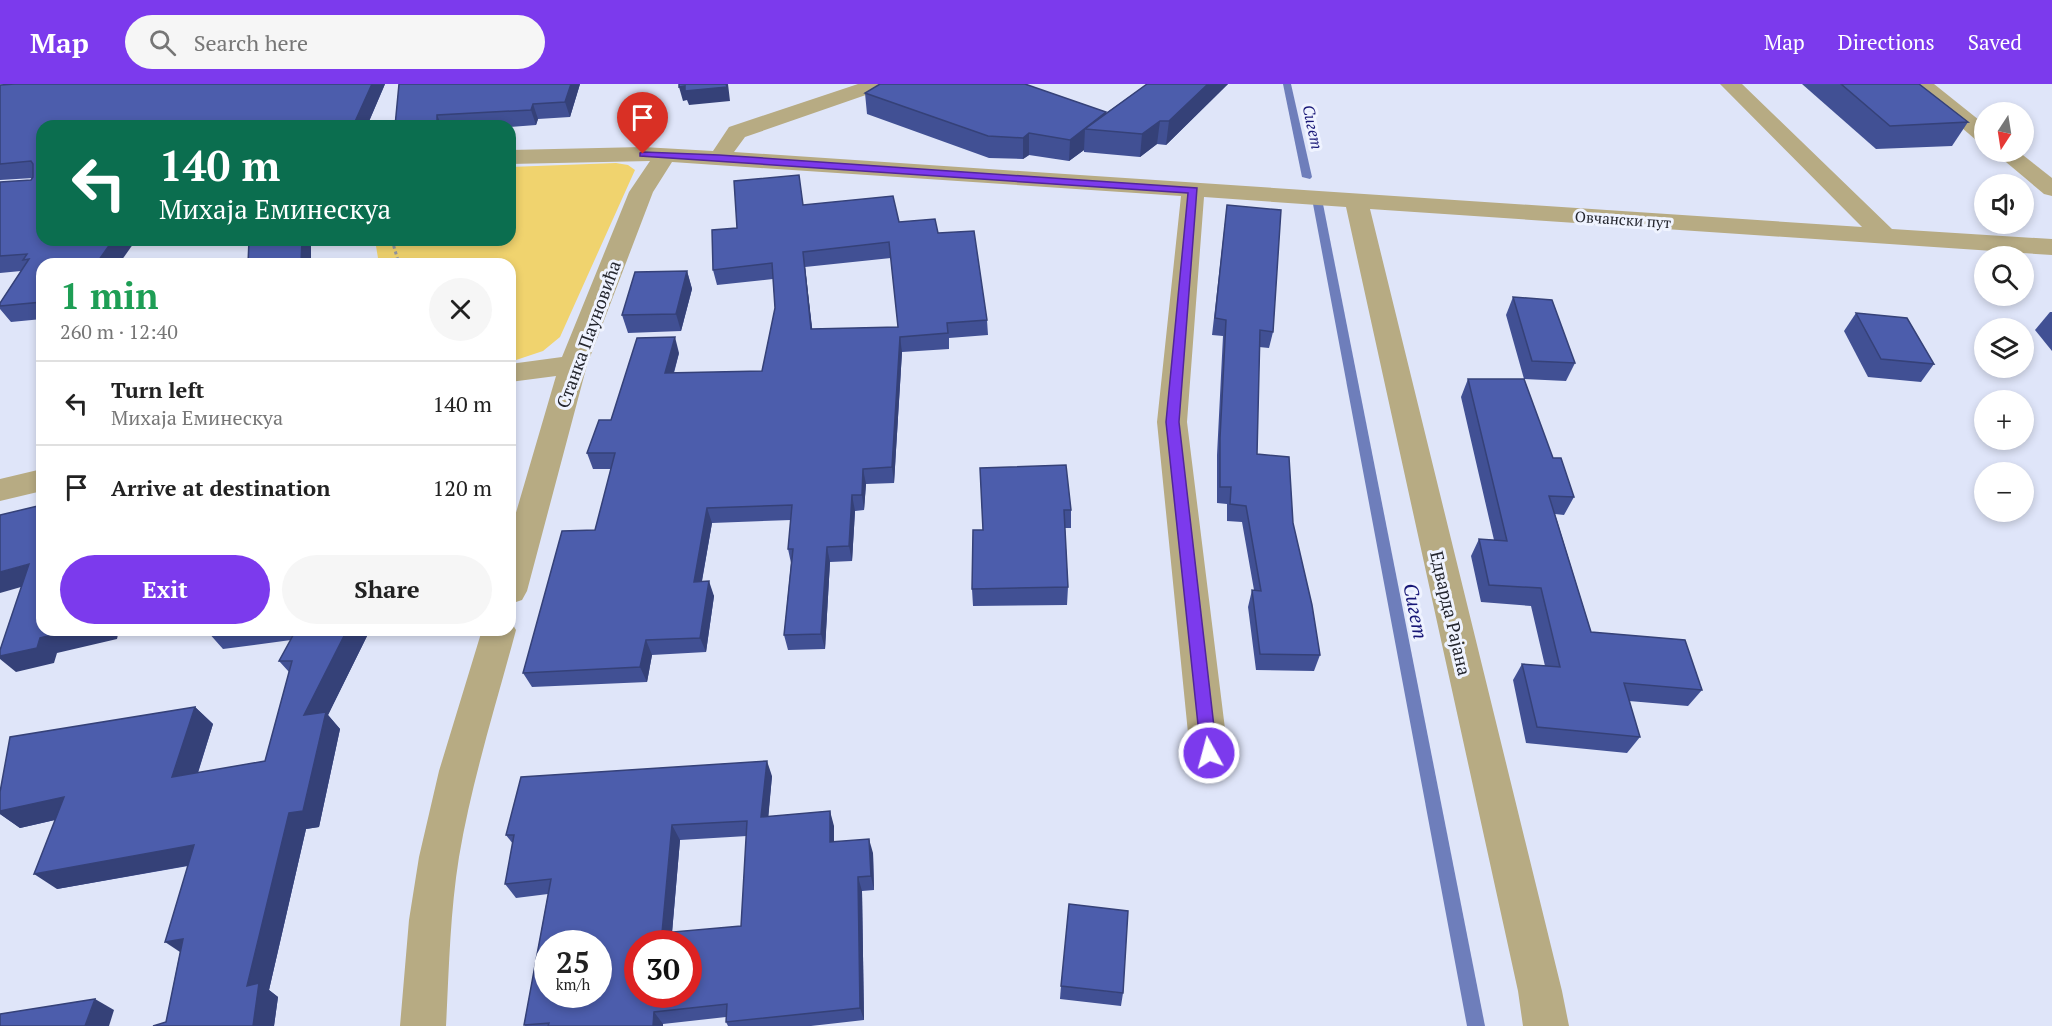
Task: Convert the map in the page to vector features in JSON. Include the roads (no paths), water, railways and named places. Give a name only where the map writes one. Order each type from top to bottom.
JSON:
[{"type":"street","points":[[719,158],[737,132],[879,84]]},
{"type":"street","points":[[1730,84],[1886,237]]},
{"type":"street","points":[[1921,84],[1974,127]]},
{"type":"street","name":"Овчански пут","points":[[516,157],[665,155],[719,158],[2052,247]]},
{"type":"street","name":"Станка Пауновића","points":[[516,569],[573,365],[641,192],[665,155]]},
{"type":"street","points":[[2018,162],[2052,189]]},
{"type":"street","points":[[1193,190],[1172,422],[1209,753]]},
{"type":"street","name":"Едварда Рајана","points":[[1356,200],[1540,991],[1546,1026]]},
{"type":"street","points":[[516,372],[573,365]]},
{"type":"street","points":[[0,490],[36,481]]},
{"type":"street","points":[[423,1026],[428,946],[439,856],[497,636]]},
{"type":"waterway","name":"Сигет","points":[[1287,84],[1307,177]]},
{"type":"waterway","name":"Сигет","points":[[1318,204],[1476,1026]]}]
